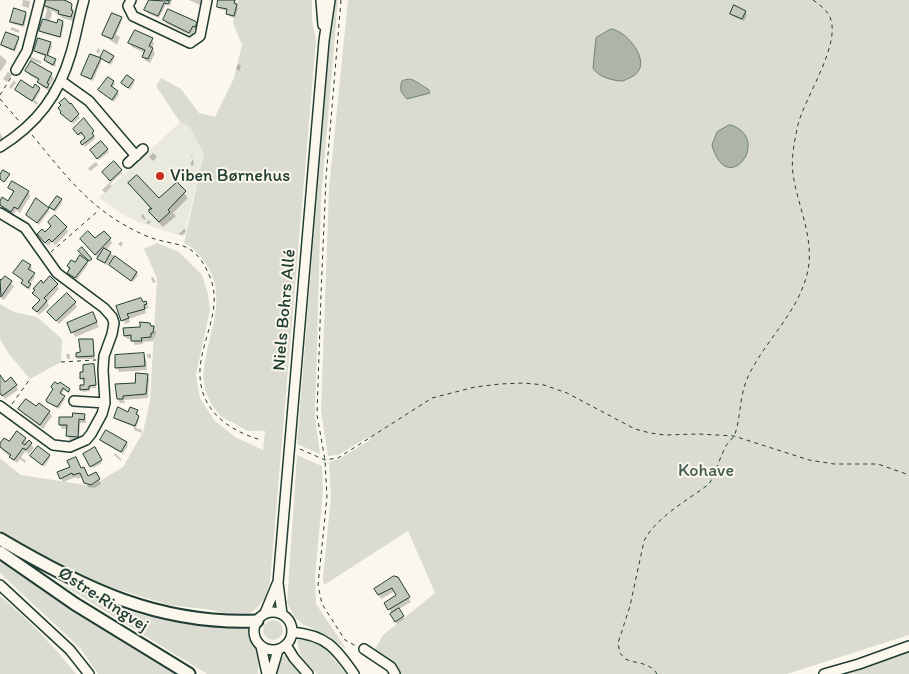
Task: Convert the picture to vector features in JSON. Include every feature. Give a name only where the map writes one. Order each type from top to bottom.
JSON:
[{"type":"main road","points":[[0,539],[99,592],[143,607],[188,617],[235,622],[261,617]]},
{"type":"main road","name":"Østre Ringvej","points":[[0,552],[75,604],[189,674]]},
{"type":"street","points":[[16,70],[27,51],[40,0]]},
{"type":"street","points":[[0,147],[27,129],[51,99],[61,81],[71,54],[84,0]]},
{"type":"street","points":[[130,0],[128,6],[133,16],[190,43],[200,36],[208,0]]},
{"type":"street","name":"Niels Bohrs Allé","points":[[321,0],[324,41]]},
{"type":"street","name":"Niels Bohrs Allé","points":[[282,614],[278,583],[324,41],[330,0]]},
{"type":"street","points":[[61,81],[89,101],[136,156]]},
{"type":"street","points":[[128,163],[144,149]]},
{"type":"street","points":[[0,214],[25,228],[57,273],[101,306],[112,316],[114,323],[102,370],[105,403],[102,414],[86,440],[70,447],[53,445],[4,408]]},
{"type":"street","points":[[74,401],[105,403]]},
{"type":"street","name":"Niels Bohrs Allé","points":[[261,617],[278,583]]},
{"type":"street","points":[[0,585],[70,650],[89,674]]},
{"type":"street","points":[[274,612],[282,614],[290,622],[292,632],[290,639],[282,647],[269,674],[261,646],[254,634],[254,628],[261,617],[274,612]]},
{"type":"street","points":[[292,632],[304,633],[328,642],[337,650],[354,674]]},
{"type":"street","points":[[261,646],[271,650],[282,647]]},
{"type":"street","points":[[824,674],[909,646]]},
{"type":"street","points":[[282,647],[308,674]]},
{"type":"street","points":[[364,649],[391,667],[395,674]]},
{"type":"path","points":[[341,0],[326,178],[321,294],[317,415],[325,460],[327,497],[318,586],[322,604],[344,640],[364,649]]},
{"type":"path","points":[[657,674],[654,668],[648,665],[625,659],[620,653],[618,643],[630,606],[644,541],[648,532],[657,523],[708,484],[727,444],[734,436],[741,396],[748,378],[755,364],[801,294],[807,276],[810,256],[807,229],[793,172],[792,150],[798,124],[824,63],[832,38],[833,28],[829,16],[822,7],[812,0]]},
{"type":"path","points":[[0,95],[16,70]]},
{"type":"path","points":[[0,99],[78,190],[100,210],[147,236],[187,246],[196,254],[210,277],[214,290],[215,306],[200,369],[202,389],[207,403],[215,415],[243,435],[262,440]]},
{"type":"path","points":[[45,257],[100,210]]},
{"type":"path","points":[[62,362],[104,360]]},
{"type":"path","points":[[4,408],[30,379]]},
{"type":"path","points":[[300,449],[325,460],[338,458],[432,398],[454,391],[500,384],[524,383],[544,385],[567,393],[635,429],[650,433],[734,436],[809,460],[834,464],[878,464],[909,475]]},
{"type":"shaded area","points":[[611,29],[617,30],[628,39],[640,58],[641,64],[638,72],[623,81],[606,78],[598,74],[593,68],[596,38]]},
{"type":"shaded area","points":[[409,79],[428,89],[430,93],[407,99],[402,93],[401,87],[402,81]]},
{"type":"shaded area","name":"Viben Børnehus","points":[[180,122],[189,126],[204,154],[184,237],[136,221],[99,198]]},
{"type":"shaded area","points":[[729,125],[739,129],[746,137],[748,146],[746,155],[741,163],[734,167],[726,167],[718,160],[712,145],[717,132]]},
{"type":"green space","points":[[238,0],[312,0],[312,20],[316,40],[270,582],[265,597],[258,607],[249,614],[224,614],[213,610],[169,605],[113,588],[61,566],[0,530],[0,458],[21,475],[92,486],[123,467],[143,432],[150,401],[157,278],[144,249],[157,243],[179,252],[202,275],[208,294],[210,310],[196,375],[200,398],[214,420],[235,437],[263,450],[265,431],[246,430],[225,419],[211,403],[205,389],[203,375],[215,317],[216,292],[208,267],[195,250],[184,243],[204,154],[189,126],[180,122],[156,86],[161,78],[181,89],[199,113],[215,117],[234,78],[242,45],[233,23]]},
{"type":"green space","points":[[333,0],[338,0],[321,200],[315,416],[320,454],[297,444]]},
{"type":"green space","name":"Kohave","points":[[348,0],[909,0],[909,635],[787,674],[401,674],[394,664],[374,651],[383,635],[435,593],[408,531],[324,585],[323,578],[331,496],[329,462],[339,459],[370,440],[368,437],[338,455],[328,456],[321,411],[329,189]]},
{"type":"green space","points":[[0,304],[14,312],[37,317],[62,339],[61,362],[30,379],[9,354],[0,339]]},
{"type":"green space","points":[[297,455],[322,466],[323,490],[315,577],[316,604],[347,650],[330,637],[304,625],[295,618],[287,603]]},
{"type":"green space","points":[[0,562],[181,674],[98,674],[80,648],[0,573]]},
{"type":"green space","points":[[61,584],[117,607],[151,617],[188,623],[250,629],[259,661],[258,674],[207,674]]},
{"type":"green space","points":[[0,596],[40,633],[76,674],[0,674]]},
{"type":"green space","points":[[273,620],[280,623],[283,630],[280,637],[273,640],[266,637],[263,630],[266,623]]},
{"type":"green space","points":[[298,639],[320,642],[346,674],[317,674],[301,654]]},
{"type":"green space","points":[[909,650],[909,674],[836,674],[850,669],[850,672]]},
{"type":"green space","points":[[286,655],[300,674],[276,674],[277,661]]},
{"type":"building","points":[[44,0],[64,0],[71,3],[71,10],[73,11],[71,17],[58,14],[59,11],[43,5]]},
{"type":"building","points":[[149,0],[170,0],[168,4],[164,3],[158,16],[144,10]]},
{"type":"building","points":[[218,0],[235,0],[234,3],[237,4],[234,16],[226,14],[227,9],[217,7]]},
{"type":"building","points":[[734,5],[746,11],[742,19],[730,14]]},
{"type":"building","points":[[14,8],[26,12],[23,25],[10,22]]},
{"type":"building","points":[[168,9],[195,21],[197,23],[195,27],[193,26],[189,33],[163,20]]},
{"type":"building","points":[[112,13],[122,17],[112,39],[102,35]]},
{"type":"building","points":[[43,19],[57,23],[58,19],[63,21],[60,37],[39,31]]},
{"type":"building","points":[[135,30],[153,38],[149,46],[153,48],[148,59],[142,57],[145,50],[128,43]]},
{"type":"building","points":[[6,32],[19,37],[14,50],[1,45]]},
{"type":"building","points":[[38,38],[51,42],[47,55],[56,59],[53,65],[44,60],[46,55],[34,51]]},
{"type":"building","points":[[104,50],[114,56],[109,63],[100,58]]},
{"type":"building","points":[[90,54],[101,58],[91,79],[81,75]]},
{"type":"building","points":[[31,61],[52,73],[47,83],[49,84],[47,88],[37,82],[39,79],[25,71]]},
{"type":"building","points":[[127,75],[134,80],[128,88],[121,83]]},
{"type":"building","points":[[108,77],[114,81],[111,86],[118,91],[112,100],[98,90]]},
{"type":"building","points":[[21,80],[33,88],[35,84],[40,88],[32,101],[15,90]]},
{"type":"building","points":[[65,98],[79,114],[71,122],[60,113],[58,108],[61,105],[59,103]]},
{"type":"building","points":[[84,118],[94,131],[92,133],[94,136],[82,145],[80,142],[85,138],[81,132],[78,135],[73,129]]},
{"type":"building","points":[[101,141],[108,149],[97,159],[90,150]]},
{"type":"building","points":[[114,161],[122,170],[110,181],[102,172]]},
{"type":"building","points":[[3,170],[10,174],[4,182],[0,179]]},
{"type":"building","points":[[137,175],[159,198],[177,182],[186,191],[168,210],[170,212],[159,222],[149,212],[149,209],[152,209],[128,183]]},
{"type":"building","points":[[12,181],[29,191],[18,209],[14,207],[11,212],[0,205],[0,201],[2,197],[8,201],[14,191],[8,188]]},
{"type":"building","points":[[57,196],[62,199],[54,210],[49,207]]},
{"type":"building","points":[[36,198],[49,208],[37,223],[26,215]]},
{"type":"building","points":[[55,215],[67,227],[52,242],[49,239],[45,243],[37,234],[42,229],[45,232],[51,226],[48,222]]},
{"type":"building","points":[[88,231],[95,238],[104,231],[111,238],[95,255],[80,239]]},
{"type":"building","points":[[82,247],[92,259],[89,261],[78,251]]},
{"type":"building","points":[[104,248],[111,252],[105,263],[97,259]]},
{"type":"building","points":[[80,255],[88,261],[75,278],[67,273],[70,268],[67,266],[71,260],[75,262]]},
{"type":"building","points":[[115,256],[137,272],[131,281],[109,265]]},
{"type":"building","points":[[23,260],[31,265],[28,269],[35,273],[28,282],[31,284],[28,288],[21,283],[23,280],[13,273]]},
{"type":"building","points":[[5,276],[12,281],[1,297],[0,279]]},
{"type":"building","points":[[50,276],[58,284],[44,298],[47,301],[37,312],[32,308],[40,300],[32,293],[35,290],[33,289],[41,280],[43,283]]},
{"type":"building","points":[[67,293],[76,302],[56,321],[47,312]]},
{"type":"building","points":[[141,298],[143,302],[146,301],[145,309],[127,314],[129,318],[121,321],[116,306]]},
{"type":"building","points":[[93,312],[97,322],[71,333],[67,323]]},
{"type":"building","points":[[140,322],[150,323],[151,326],[154,326],[151,337],[141,338],[142,341],[131,341],[131,335],[124,336],[123,328],[140,327]]},
{"type":"building","points":[[79,339],[93,339],[94,356],[76,357],[76,353],[80,352]]},
{"type":"building","points":[[144,353],[145,366],[115,368],[115,355]]},
{"type":"building","points":[[94,364],[96,385],[89,386],[89,389],[80,390],[80,385],[84,385],[84,378],[80,379],[83,365]]},
{"type":"building","points":[[136,373],[148,374],[146,394],[123,396],[123,399],[117,399],[115,384],[135,383]]},
{"type":"building","points":[[0,375],[5,382],[11,377],[17,385],[2,396],[0,393]]},
{"type":"building","points":[[55,382],[58,384],[60,382],[70,389],[68,392],[63,388],[60,393],[65,396],[57,407],[46,400]]},
{"type":"building","points":[[26,399],[36,406],[39,403],[50,411],[40,425],[18,409]]},
{"type":"building","points":[[118,407],[128,412],[130,407],[138,410],[136,414],[139,416],[135,426],[114,418]]},
{"type":"building","points":[[73,413],[85,414],[84,420],[79,419],[78,437],[66,436],[67,425],[59,425],[59,417],[72,417]]},
{"type":"building","points":[[106,430],[127,442],[121,452],[100,440]]},
{"type":"building","points":[[17,431],[26,438],[22,443],[25,445],[29,440],[32,443],[26,450],[23,448],[14,460],[9,457],[11,455],[0,447],[0,443],[4,438],[9,441]]},
{"type":"building","points":[[38,446],[50,455],[42,465],[30,456]]},
{"type":"building","points":[[95,447],[102,460],[90,467],[83,454]]},
{"type":"building","points":[[76,457],[81,468],[84,467],[88,476],[96,472],[100,479],[91,485],[84,483],[80,473],[73,475],[72,473],[60,479],[57,472],[70,467],[67,461]]},
{"type":"building","points":[[394,576],[398,577],[410,597],[388,610],[384,603],[396,595],[392,588],[378,595],[374,589]]},
{"type":"building","points":[[399,608],[404,616],[395,622],[390,614]]},
{"type":"place","name":"Viben Børnehus","points":[[160,176]]}]
